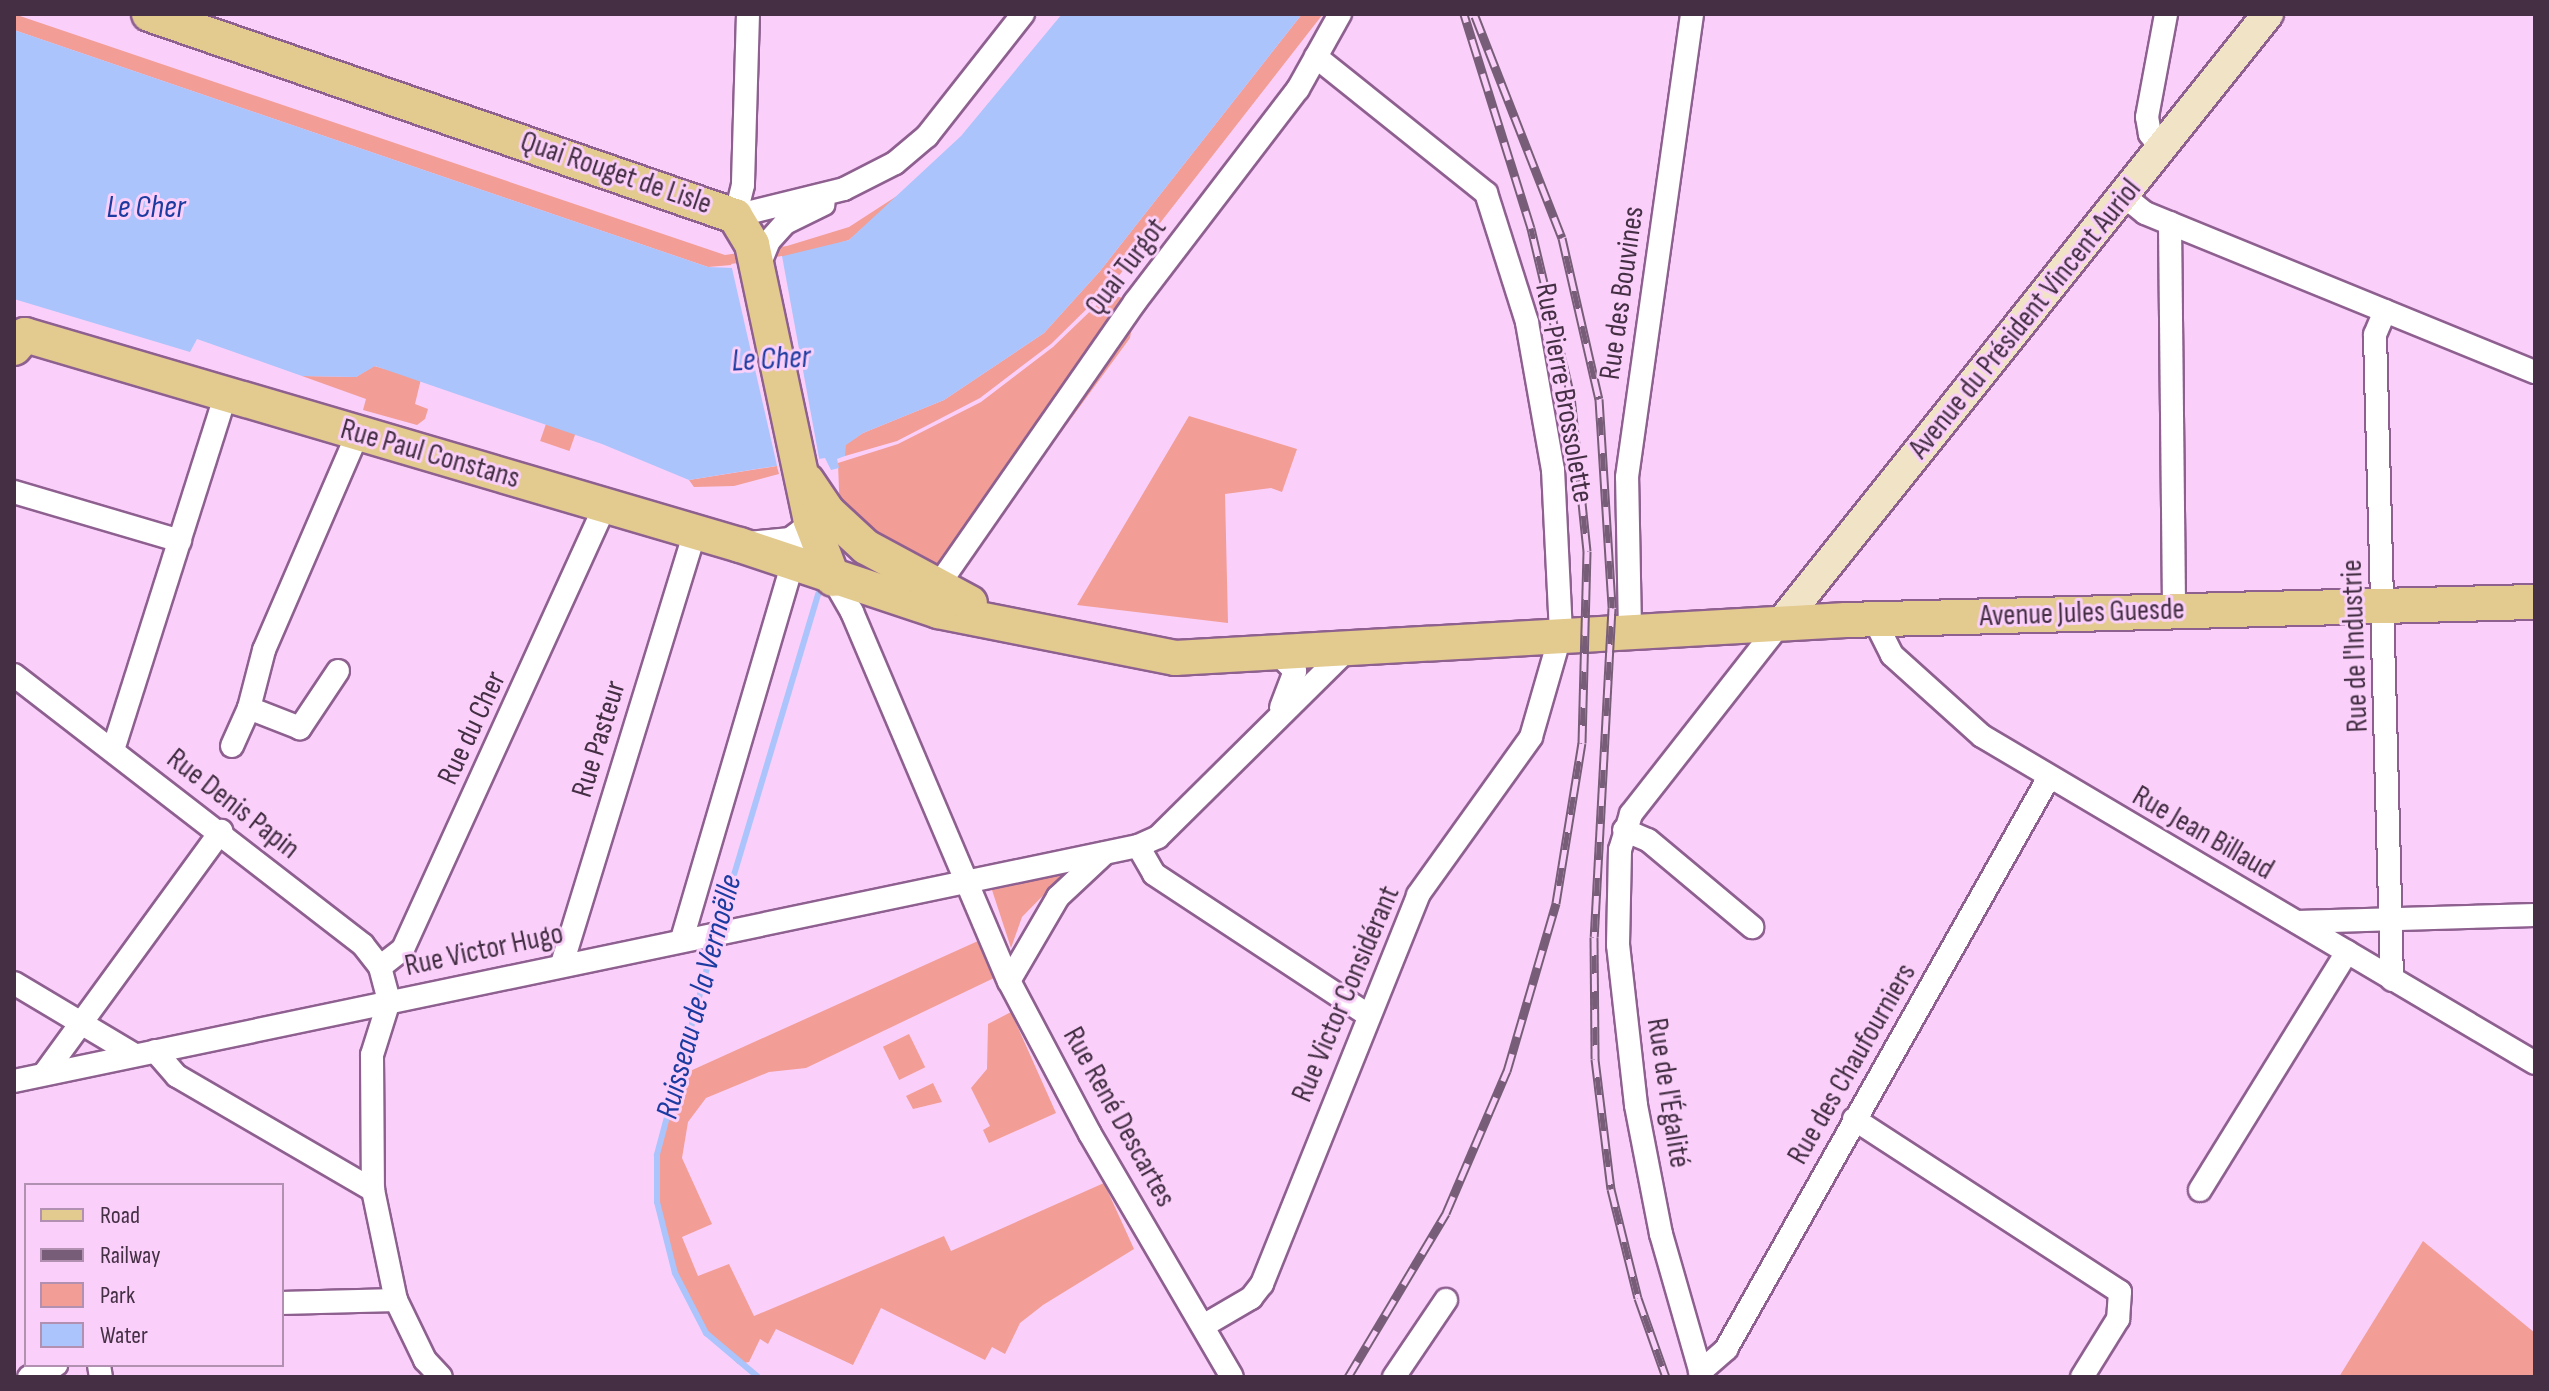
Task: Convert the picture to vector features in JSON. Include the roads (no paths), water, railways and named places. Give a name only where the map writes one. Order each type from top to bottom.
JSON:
[{"type":"main road","name":"Quai Rouget de Lisle","points":[[149,14],[753,243]]},
{"type":"main road","name":"Avenue du Président Vincent Auriol","points":[[1781,623],[2268,14]]},
{"type":"main road","points":[[753,243],[804,513],[833,579]]},
{"type":"main road","name":"Rue Paul Constans","points":[[19,341],[226,394],[740,545],[804,513]]},
{"type":"main road","name":"Rue Paul Constans","points":[[804,513],[833,579],[859,600],[1044,634]]},
{"type":"main road","name":"Rue Paul Constans","points":[[804,513],[849,534],[935,586],[1044,634]]},
{"type":"main road","name":"Avenue Jules Guesde","points":[[1044,634],[1175,658],[1347,650],[1561,633],[1874,619],[2535,602]]},
{"type":"street","points":[[748,14],[743,185],[753,243],[844,189]]},
{"type":"street","name":"Quai Rouget de Lisle","points":[[753,243],[844,189],[872,179],[927,136],[1023,14]]},
{"type":"street","name":"Quai Turgot","points":[[935,586],[959,558],[1135,302],[1298,89],[1340,14]]},
{"type":"street","name":"Rue des Bouvines","points":[[1630,630],[1627,477],[1692,14]]},
{"type":"street","points":[[2161,149],[2150,134],[2147,117],[2166,14]]},
{"type":"street","name":"Rue Pierre Brossolette","points":[[1316,57],[1486,193],[1527,322],[1553,470],[1561,633]]},
{"type":"street","points":[[2124,196],[2145,213],[2535,372]]},
{"type":"street","points":[[2170,223],[2174,610]]},
{"type":"street","name":"Rue de l'Industrie","points":[[2385,311],[2375,335],[2393,917],[2392,980]]},
{"type":"street","points":[[113,750],[226,394]]},
{"type":"street","points":[[232,746],[249,708],[264,650],[358,433]]},
{"type":"street","points":[[14,492],[180,541]]},
{"type":"street","name":"Rue du Cher","points":[[380,967],[403,949],[605,506]]},
{"type":"street","points":[[682,939],[804,513]]},
{"type":"street","name":"Rue Pasteur","points":[[562,964],[695,532]]},
{"type":"street","points":[[935,586],[940,568],[959,558]]},
{"type":"street","name":"Rue Paul Constans","points":[[859,600],[884,579],[897,580],[943,599],[935,586]]},
{"type":"street","name":"Rue René Descartes","points":[[859,600],[1009,981],[1090,1134],[1232,1377]]},
{"type":"street","name":"Rue Jean Billaud","points":[[1874,619],[1892,655],[1982,736],[2048,779],[2535,1063]]},
{"type":"street","points":[[1752,927],[1628,822],[1781,623]]},
{"type":"street","name":"Rue Victor Considérant","points":[[1203,1326],[1251,1298],[1262,1284],[1418,895],[1531,737],[1561,633]]},
{"type":"street","points":[[1347,650],[1268,724],[1158,837],[1138,846],[1154,874],[1368,1015]]},
{"type":"street","points":[[1268,724],[1294,685],[1293,666],[1276,652]]},
{"type":"street","points":[[249,708],[300,728],[338,671]]},
{"type":"street","name":"Rue Denis Papin","points":[[14,675],[221,831],[363,945],[380,967],[389,1001]]},
{"type":"street","name":"Rue des Chaufourniers","points":[[1701,1375],[1726,1349],[2048,779]]},
{"type":"street","name":"Rue de l'Égalité","points":[[1628,822],[1618,945],[1636,1105],[1661,1234],[1701,1375]]},
{"type":"street","points":[[44,1074],[78,1022],[221,831]]},
{"type":"street","name":"Rue Victor Hugo","points":[[14,1081],[967,878],[1138,846]]},
{"type":"street","points":[[1009,981],[1058,897],[1105,853]]},
{"type":"street","points":[[2297,922],[2535,915]]},
{"type":"street","points":[[2200,1190],[2347,952]]},
{"type":"street","points":[[14,983],[78,1022],[145,1053],[177,1076],[373,1190]]},
{"type":"street","points":[[389,1001],[372,1055],[373,1190],[396,1300],[421,1368],[441,1377]]},
{"type":"street","points":[[1854,1119],[2112,1283],[2122,1306],[2082,1377]]},
{"type":"street","points":[[284,1303],[396,1300]]},
{"type":"street","points":[[1394,1377],[1446,1300]]},
{"type":"street","points":[[29,1377],[52,1367]]},
{"type":"water","name":"Le Cher","points":[[1062,14],[1302,14],[1100,271],[1044,333],[944,400],[863,433],[846,445],[845,456],[837,459],[839,468],[831,470],[825,458],[689,480],[602,444],[375,366],[356,377],[302,376],[197,339],[190,352],[14,299],[14,30],[708,267],[734,268],[849,240],[961,136]]},
{"type":"waterway","name":"Ruisseau de la Vernoëlle","points":[[718,928],[818,594]]},
{"type":"waterway","name":"Ruisseau de la Vernoëlle","points":[[715,938],[657,1155],[657,1202],[675,1273],[706,1333],[758,1377]]},
{"type":"railway","points":[[1348,1377],[1446,1213],[1507,1071],[1556,903],[1582,743],[1587,551],[1571,396],[1531,228],[1464,14]]},
{"type":"railway","points":[[1475,16],[1562,238],[1599,399],[1612,608],[1594,937],[1595,1059],[1611,1189],[1638,1298],[1666,1377]]}]
